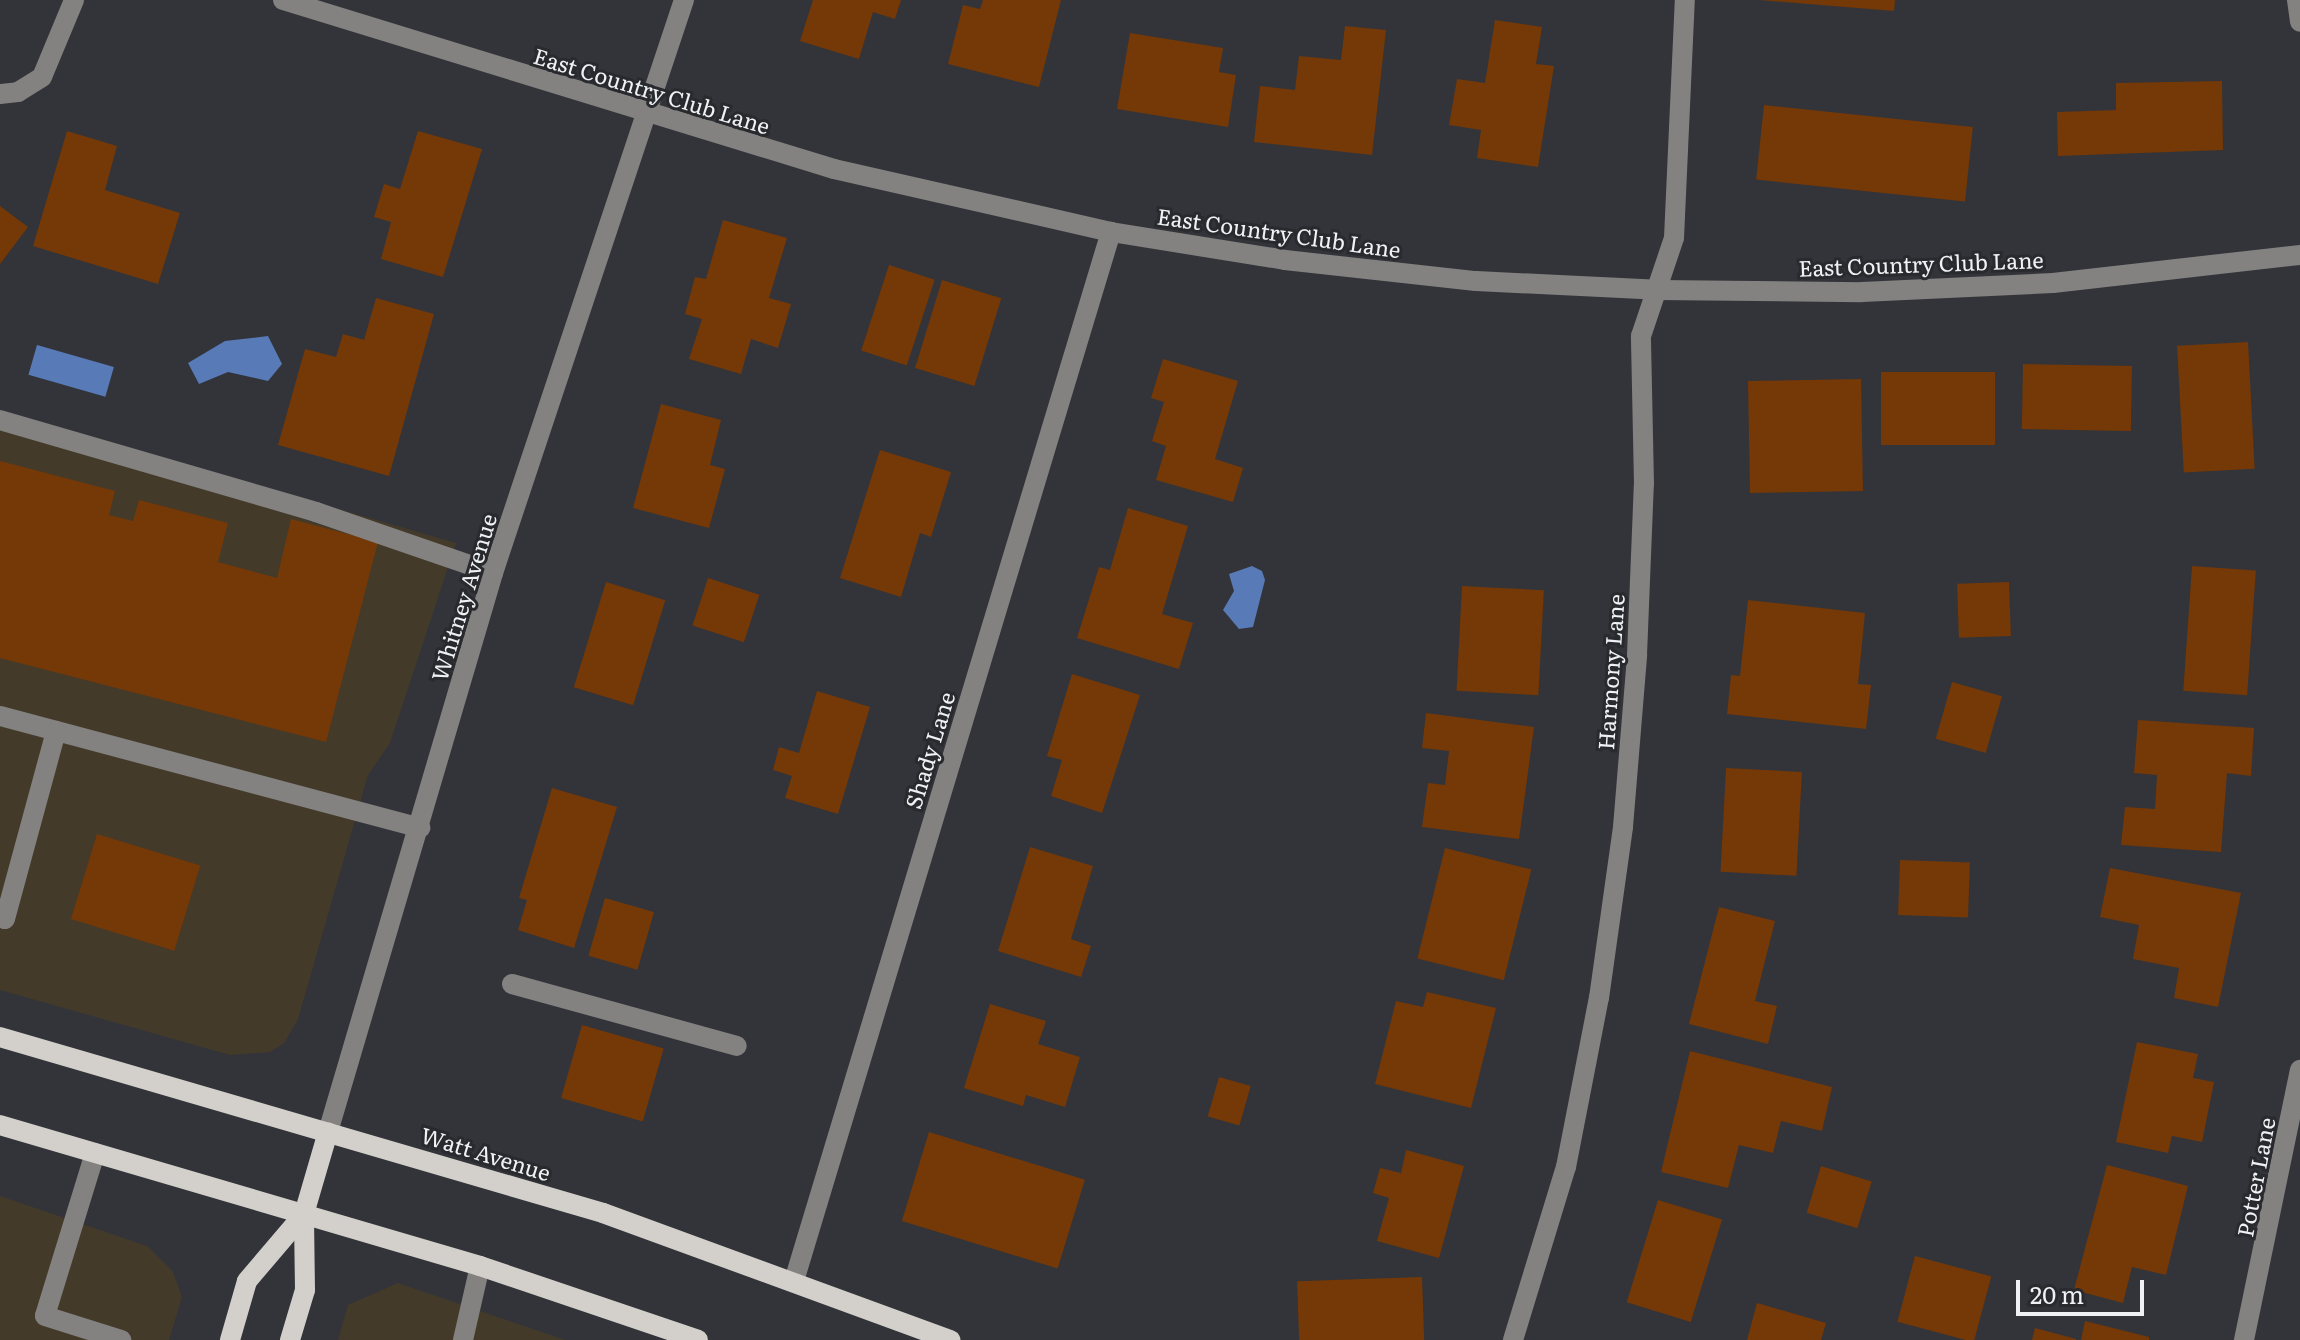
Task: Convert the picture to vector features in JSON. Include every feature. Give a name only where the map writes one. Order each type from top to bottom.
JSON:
[{"type":"main road","name":"Watt Avenue","points":[[0,1037],[603,1213],[950,1340]]},
{"type":"main road","points":[[0,1125],[480,1266],[698,1340]]},
{"type":"main road","name":"Whitney Avenue","points":[[290,1340],[305,1290],[304,1214],[328,1132]]},
{"type":"main road","name":"Whitney Avenue","points":[[230,1340],[247,1281],[304,1214]]},
{"type":"street","points":[[0,94],[18,92],[42,77],[74,0]]},
{"type":"street","name":"East Country Club Lane","points":[[283,0],[649,115],[938,196],[1111,232],[1285,260],[1476,281],[1657,290],[1862,292],[2053,283],[2300,255]]},
{"type":"street","name":"Whitney Avenue","points":[[328,1132],[493,573],[649,115],[684,0]]},
{"type":"street","name":"Harmony Lane","points":[[1513,1340],[1566,1167],[1599,998],[1623,827],[1644,484],[1641,336],[1674,238],[1685,0]]},
{"type":"street","points":[[2297,0],[2300,22]]},
{"type":"street","name":"Shady Lane","points":[[794,1281],[1111,232]]},
{"type":"street","points":[[0,420],[316,512],[493,573]]},
{"type":"street","points":[[0,716],[420,828]]},
{"type":"street","points":[[0,917],[5,919],[56,731]]},
{"type":"street","points":[[512,984],[737,1046]]},
{"type":"street","name":"Potter Lane","points":[[2244,1340],[2300,1070]]},
{"type":"street","points":[[95,1153],[45,1316],[121,1340]]},
{"type":"street","points":[[463,1340],[480,1266]]},
{"type":"shaded area","points":[[0,411],[456,543],[390,743],[368,775],[298,1019],[284,1043],[270,1052],[230,1055],[0,990]]},
{"type":"shaded area","points":[[0,1196],[147,1246],[173,1272],[182,1297],[169,1340],[0,1340]]},
{"type":"shaded area","points":[[398,1283],[565,1340],[338,1340],[348,1305]]},
{"type":"water","points":[[268,336],[282,364],[268,381],[228,372],[199,384],[188,363],[225,341]]},
{"type":"water","points":[[37,345],[114,367],[105,397],[28,375]]},
{"type":"water","points":[[1252,566],[1262,571],[1265,580],[1253,627],[1239,629],[1223,610],[1234,591],[1229,574]]},
{"type":"building","points":[[813,0],[901,0],[895,19],[873,12],[859,59],[800,41]]},
{"type":"building","points":[[983,0],[1061,0],[1039,87],[948,64],[963,5],[980,9]]},
{"type":"building","points":[[1760,0],[1895,0],[1894,11]]},
{"type":"building","points":[[1495,20],[1542,27],[1536,64],[1554,66],[1538,167],[1477,158],[1481,130],[1449,125],[1457,79],[1485,83]]},
{"type":"building","points":[[1345,26],[1386,30],[1372,155],[1254,142],[1260,86],[1295,90],[1299,56],[1341,60]]},
{"type":"building","points":[[1130,33],[1223,48],[1219,72],[1236,75],[1228,127],[1117,109]]},
{"type":"building","points":[[2222,81],[2223,150],[2058,156],[2057,112],[2116,110],[2116,83]]},
{"type":"building","points":[[1764,105],[1973,127],[1965,202],[1756,180]]},
{"type":"building","points":[[67,131],[117,146],[105,190],[180,213],[158,284],[33,246]]},
{"type":"building","points":[[418,131],[482,149],[443,277],[381,259],[391,222],[374,217],[384,184],[400,189]]},
{"type":"building","points":[[0,206],[28,227],[0,264]]},
{"type":"building","points":[[723,220],[787,238],[769,298],[791,304],[778,348],[751,339],[741,374],[689,359],[702,319],[685,314],[695,277],[706,279]]},
{"type":"building","points":[[889,265],[935,280],[907,365],[861,351]]},
{"type":"building","points":[[942,280],[1001,298],[974,386],[915,368]]},
{"type":"building","points":[[376,298],[434,314],[389,476],[278,445],[305,349],[336,357],[343,334],[364,340]]},
{"type":"building","points":[[2248,342],[2255,469],[2184,473],[2177,346]]},
{"type":"building","points":[[1163,359],[1238,381],[1215,459],[1243,468],[1233,502],[1156,480],[1166,446],[1152,441],[1164,402],[1151,398]]},
{"type":"building","points":[[2023,364],[2132,366],[2131,431],[2022,429]]},
{"type":"building","points":[[1881,372],[1995,372],[1995,445],[1881,445]]},
{"type":"building","points":[[1861,379],[1863,491],[1750,493],[1748,381]]},
{"type":"building","points":[[661,404],[721,420],[710,465],[725,469],[709,528],[633,508]]},
{"type":"building","points":[[880,450],[951,472],[931,537],[920,533],[901,597],[840,578]]},
{"type":"building","points":[[0,461],[115,491],[109,515],[133,521],[139,500],[228,523],[218,562],[277,578],[291,519],[378,542],[326,742],[0,658]]},
{"type":"building","points":[[1128,508],[1188,526],[1162,614],[1193,623],[1179,669],[1077,638],[1099,567],[1110,570]]},
{"type":"building","points":[[2192,566],[2256,570],[2247,695],[2183,691]]},
{"type":"building","points":[[708,578],[759,595],[744,642],[693,626]]},
{"type":"building","points":[[606,582],[665,600],[633,705],[574,687]]},
{"type":"building","points":[[2009,582],[2011,636],[1959,638],[1957,584]]},
{"type":"building","points":[[1462,586],[1544,590],[1538,695],[1457,691]]},
{"type":"building","points":[[1748,600],[1865,613],[1858,684],[1871,685],[1866,729],[1727,714],[1731,675],[1740,676]]},
{"type":"building","points":[[1072,674],[1140,695],[1102,813],[1051,796],[1062,760],[1047,756]]},
{"type":"building","points":[[1952,682],[2002,696],[1986,753],[1936,739]]},
{"type":"building","points":[[817,691],[870,707],[838,814],[785,798],[792,776],[773,770],[779,747],[799,753]]},
{"type":"building","points":[[1426,713],[1534,727],[1519,839],[1422,827],[1428,783],[1445,785],[1449,751],[1422,748]]},
{"type":"building","points":[[2138,720],[2254,728],[2251,776],[2227,773],[2221,852],[2121,845],[2125,807],[2155,809],[2157,775],[2134,773]]},
{"type":"building","points":[[1726,768],[1802,772],[1796,876],[1721,872]]},
{"type":"building","points":[[552,788],[617,807],[574,948],[518,930],[527,900],[519,898]]},
{"type":"building","points":[[97,834],[200,866],[174,951],[71,919]]},
{"type":"building","points":[[1030,847],[1093,866],[1071,939],[1091,946],[1081,977],[998,951]]},
{"type":"building","points":[[1445,848],[1531,870],[1504,980],[1417,959]]},
{"type":"building","points":[[1900,860],[1970,862],[1968,917],[1898,915]]},
{"type":"building","points":[[2110,868],[2241,893],[2218,1007],[2174,998],[2179,968],[2133,959],[2139,925],[2100,917]]},
{"type":"building","points":[[605,898],[654,912],[637,970],[588,956]]},
{"type":"building","points":[[1719,907],[1775,921],[1755,1001],[1777,1006],[1768,1044],[1689,1024]]},
{"type":"building","points":[[1427,992],[1496,1008],[1471,1108],[1375,1084],[1396,1001],[1423,1007]]},
{"type":"building","points":[[990,1004],[1046,1021],[1038,1044],[1080,1057],[1065,1107],[1026,1095],[1023,1106],[964,1088]]},
{"type":"building","points":[[582,1025],[664,1048],[643,1121],[561,1098]]},
{"type":"building","points":[[2137,1042],[2198,1054],[2193,1078],[2214,1082],[2202,1142],[2172,1136],[2168,1153],[2116,1142]]},
{"type":"building","points":[[1690,1051],[1832,1087],[1822,1131],[1781,1121],[1773,1153],[1739,1145],[1728,1188],[1661,1172]]},
{"type":"building","points":[[1219,1077],[1251,1086],[1239,1126],[1208,1116]]},
{"type":"building","points":[[929,1132],[1085,1180],[1058,1269],[902,1221]]},
{"type":"building","points":[[1406,1150],[1464,1166],[1439,1258],[1377,1241],[1389,1198],[1373,1193],[1380,1168],[1401,1173]]},
{"type":"building","points":[[2107,1165],[2188,1186],[2166,1275],[2132,1267],[2123,1303],[2074,1290]]},
{"type":"building","points":[[1821,1166],[1872,1181],[1857,1228],[1807,1213]]},
{"type":"building","points":[[1658,1200],[1722,1220],[1691,1322],[1627,1302]]},
{"type":"building","points":[[1915,1256],[1991,1276],[1974,1340],[1897,1322]]},
{"type":"building","points":[[1422,1277],[1424,1340],[1299,1340],[1297,1281]]},
{"type":"building","points":[[1757,1303],[1826,1323],[1821,1340],[1747,1340]]},
{"type":"building","points":[[2085,1321],[2149,1337],[2149,1340],[2081,1340]]},
{"type":"building","points":[[2035,1328],[2076,1339],[2076,1340],[2032,1340]]}]
